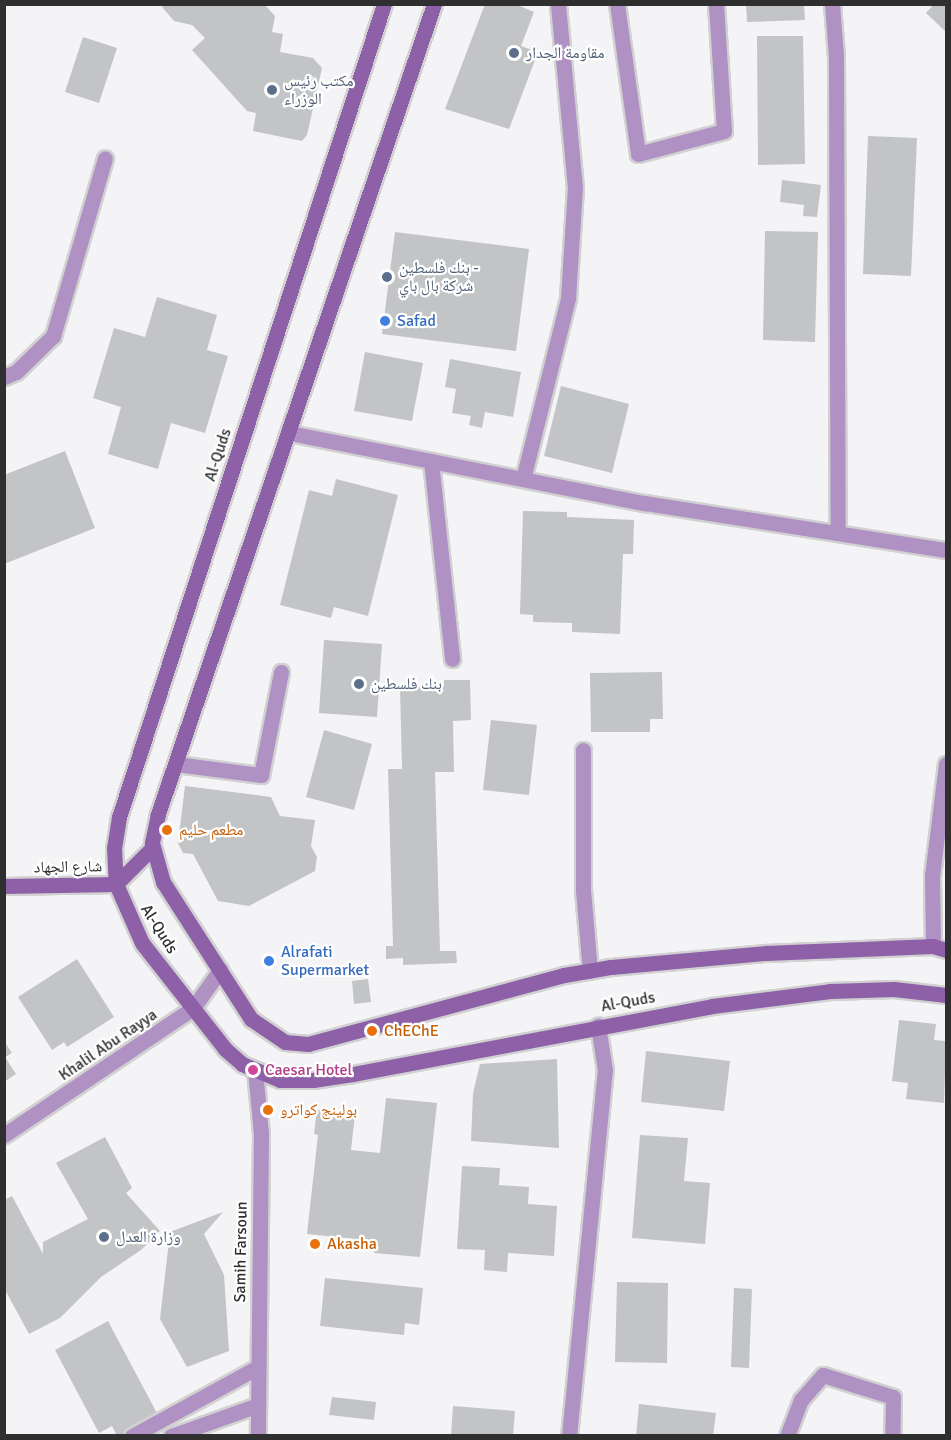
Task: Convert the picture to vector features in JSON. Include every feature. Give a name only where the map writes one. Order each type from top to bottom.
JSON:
[{"type":"street","name":"Al-Quds","points":[[384,4],[119,817],[114,848],[116,884],[142,943],[225,1049],[242,1064],[280,1080],[313,1080],[597,1026],[830,991],[894,989],[946,995]]},
{"type":"street","name":"Al-Quds","points":[[434,4],[290,433],[158,814],[153,847],[163,882],[251,1019],[285,1042],[308,1044],[390,1019],[590,970],[766,953],[940,948]]},
{"type":"street","points":[[523,479],[568,298],[575,188],[558,4]]},
{"type":"street","points":[[617,4],[638,154],[724,131],[716,4]]},
{"type":"street","points":[[832,4],[836,80],[838,530]]},
{"type":"street","points":[[4,377],[16,372],[53,336],[105,158]]},
{"type":"street","points":[[290,433],[645,503],[838,530],[946,550]]},
{"type":"street","points":[[431,461],[452,658]]},
{"type":"street","points":[[176,764],[261,775],[281,672]]},
{"type":"street","points":[[583,750],[583,890],[590,970]]},
{"type":"street","points":[[940,948],[932,876],[946,764]]},
{"type":"street","name":"شارع الجهاد","points":[[4,886],[116,884],[153,847]]},
{"type":"street","name":"Khalil Abu Rayya","points":[[4,1135],[193,1008],[220,970]]},
{"type":"street","points":[[569,1436],[605,1070],[597,1026]]},
{"type":"street","name":"Samih Farsoun","points":[[255,1070],[261,1132],[258,1436]]},
{"type":"street","points":[[132,1436],[258,1367]]},
{"type":"street","points":[[787,1436],[801,1400],[823,1375],[893,1397],[892,1436]]},
{"type":"street","points":[[171,1436],[258,1405]]},
{"type":"building","name":"مكتب رئيس الوزراء","points":[[165,4],[264,4],[275,16],[272,32],[283,34],[280,52],[313,58],[322,68],[307,135],[302,141],[253,131],[256,113],[247,111],[192,50],[205,38],[192,25],[174,21],[162,7]]},
{"type":"building","points":[[485,4],[515,4],[534,12],[521,46],[538,52],[509,129],[445,109]]},
{"type":"building","points":[[746,4],[804,4],[805,20],[747,22]]},
{"type":"building","points":[[934,4],[946,4],[946,32],[926,13]]},
{"type":"building","points":[[757,36],[803,36],[805,164],[758,165]]},
{"type":"building","points":[[83,37],[117,48],[99,103],[65,92]]},
{"type":"building","points":[[868,136],[917,138],[911,276],[863,274]]},
{"type":"building","points":[[782,180],[821,185],[817,217],[803,216],[804,205],[780,202]]},
{"type":"building","points":[[765,231],[818,232],[815,342],[763,340]]},
{"type":"building","points":[[395,232],[529,249],[516,351],[382,334]]},
{"type":"building","points":[[157,297],[217,315],[207,350],[228,356],[205,433],[171,423],[158,469],[108,454],[121,407],[93,398],[114,328],[145,337]]},
{"type":"building","points":[[365,352],[423,363],[412,421],[354,411]]},
{"type":"building","points":[[450,359],[521,372],[513,417],[485,412],[482,428],[469,425],[471,416],[452,413],[456,389],[445,387]]},
{"type":"building","points":[[561,386],[629,404],[612,473],[544,456]]},
{"type":"building","points":[[65,451],[95,528],[4,564],[4,475]]},
{"type":"building","points":[[336,479],[398,495],[368,616],[334,607],[331,618],[280,605],[309,490],[332,496]]},
{"type":"building","points":[[523,511],[567,512],[567,517],[634,520],[633,554],[623,554],[620,634],[572,632],[572,623],[533,622],[533,615],[520,614]]},
{"type":"building","points":[[324,640],[382,644],[377,717],[319,713]]},
{"type":"building","points":[[662,672],[663,719],[650,719],[650,732],[591,732],[590,673]]},
{"type":"building","points":[[444,680],[470,680],[471,720],[453,721],[454,772],[435,772],[440,951],[456,951],[457,963],[403,965],[403,958],[386,959],[386,946],[393,946],[388,769],[402,769],[400,688],[444,686]]},
{"type":"building","points":[[491,720],[537,725],[529,795],[483,790]]},
{"type":"building","points":[[324,730],[372,744],[354,810],[306,797]]},
{"type":"building","points":[[185,786],[271,797],[280,816],[315,820],[311,846],[317,857],[315,871],[249,906],[218,901],[193,854],[183,853],[178,843]]},
{"type":"building","points":[[77,959],[114,1017],[67,1047],[64,1042],[52,1050],[18,997]]},
{"type":"building","points":[[368,979],[371,1002],[354,1004],[352,981]]},
{"type":"building","points":[[899,1020],[936,1024],[934,1040],[946,1041],[944,1103],[906,1099],[908,1083],[892,1081]]},
{"type":"building","points":[[4,1041],[12,1053],[5,1057],[16,1074],[4,1082]]},
{"type":"building","points":[[646,1051],[730,1061],[724,1111],[641,1102]]},
{"type":"building","points":[[557,1059],[559,1148],[471,1141],[473,1093],[480,1064]]},
{"type":"building","points":[[386,1098],[437,1103],[420,1257],[374,1253],[376,1241],[307,1234],[318,1135],[314,1134],[317,1110],[355,1114],[351,1150],[380,1153]]},
{"type":"building","points":[[640,1135],[688,1138],[684,1181],[710,1183],[705,1244],[632,1238]]},
{"type":"building","name":"وزارة العدل","points":[[105,1137],[132,1188],[126,1193],[160,1231],[141,1250],[101,1277],[60,1318],[29,1334],[4,1288],[4,1200],[12,1196],[43,1254],[43,1242],[88,1219],[56,1163]]},
{"type":"building","points":[[462,1166],[500,1168],[499,1185],[529,1187],[528,1204],[557,1206],[554,1256],[508,1253],[507,1272],[484,1270],[485,1250],[457,1249]]},
{"type":"building","points":[[223,1212],[204,1234],[224,1275],[229,1351],[187,1367],[160,1319],[170,1232]]},
{"type":"building","points":[[325,1278],[423,1288],[419,1325],[405,1323],[404,1335],[320,1326]]},
{"type":"building","points":[[617,1282],[668,1283],[667,1363],[615,1362]]},
{"type":"building","points":[[734,1288],[752,1289],[749,1368],[731,1367]]},
{"type":"building","points":[[108,1321],[159,1417],[126,1436],[117,1436],[112,1426],[99,1433],[55,1350]]},
{"type":"building","points":[[332,1397],[376,1402],[374,1420],[329,1415]]},
{"type":"building","points":[[639,1404],[716,1413],[713,1436],[636,1436]]},
{"type":"building","points":[[453,1406],[515,1411],[513,1436],[451,1436]]},
{"type":"place","name":"مقاومة الجدار","points":[[514,53]]},
{"type":"place","name":"مكتب رئيس الوزراء","points":[[272,90]]},
{"type":"place","name":"بنك فلسطين - شركة بال باي","points":[[387,277]]},
{"type":"place","name":"Safad","points":[[385,321]]},
{"type":"place","name":"بنك فلسطين","points":[[359,684]]},
{"type":"place","name":"مطعم حليم","points":[[167,830]]},
{"type":"place","name":"Alrafati Supermarket","points":[[269,961]]},
{"type":"place","name":"ChEChE","points":[[372,1031]]},
{"type":"place","name":"Caesar Hotel","points":[[253,1070]]},
{"type":"place","name":"بولينج كواترو","points":[[268,1110]]},
{"type":"place","name":"وزارة العدل","points":[[104,1237]]},
{"type":"place","name":"Akasha","points":[[315,1244]]}]
